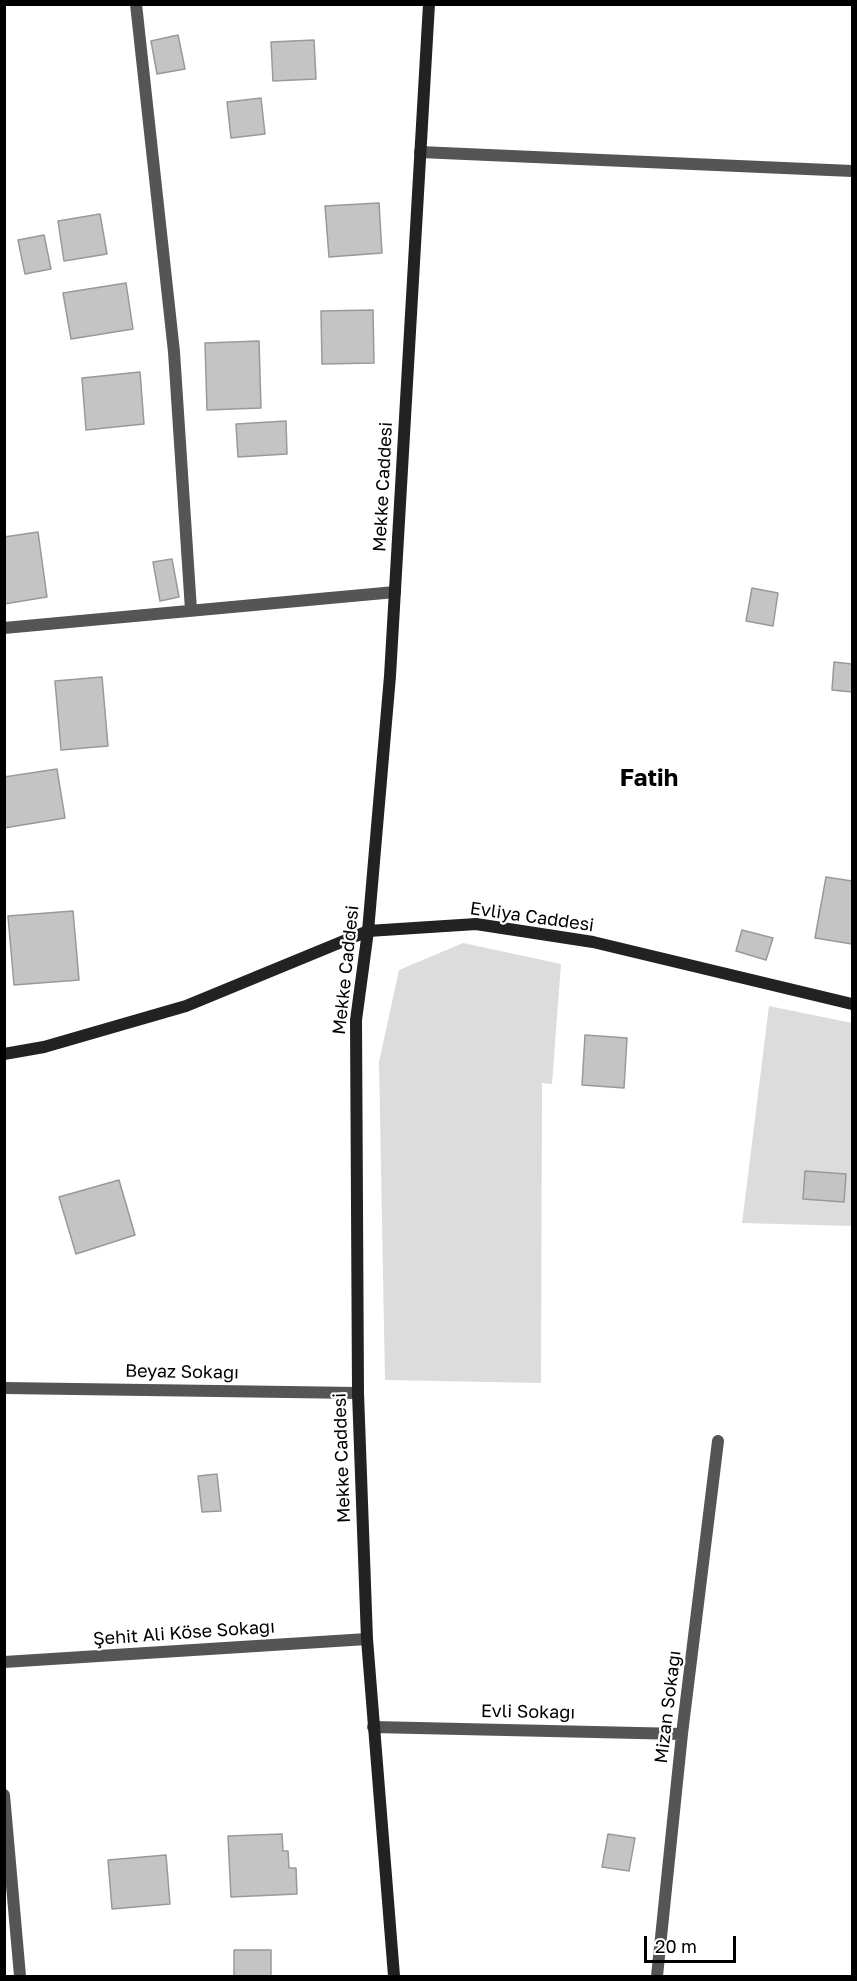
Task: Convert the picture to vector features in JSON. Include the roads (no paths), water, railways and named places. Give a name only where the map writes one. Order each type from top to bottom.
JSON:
[{"type":"street","points":[[136,4],[174,352],[191,610]]},
{"type":"street","name":"Mekke Caddesi","points":[[394,1977],[367,1639],[358,1393],[356,1020],[368,931],[395,592],[429,4]]},
{"type":"street","points":[[420,152],[852,171]]},
{"type":"street","points":[[4,628],[395,592]]},
{"type":"street","name":"Evliya Caddesi","points":[[4,1054],[44,1047],[186,1006],[368,931],[476,924],[593,942],[852,1004]]},
{"type":"street","name":"Beyaz Sokağı","points":[[4,1388],[358,1393]]},
{"type":"street","name":"Mizan Sokağı","points":[[657,1977],[682,1734],[718,1441]]},
{"type":"street","name":"Şehit Ali Köse Sokağı","points":[[4,1662],[367,1639]]},
{"type":"street","name":"Evli Sokağı","points":[[373,1727],[682,1734]]},
{"type":"street","points":[[4,1795],[20,1977]]},
{"type":"district","name":"Fatih","points":[[649,778]]}]
